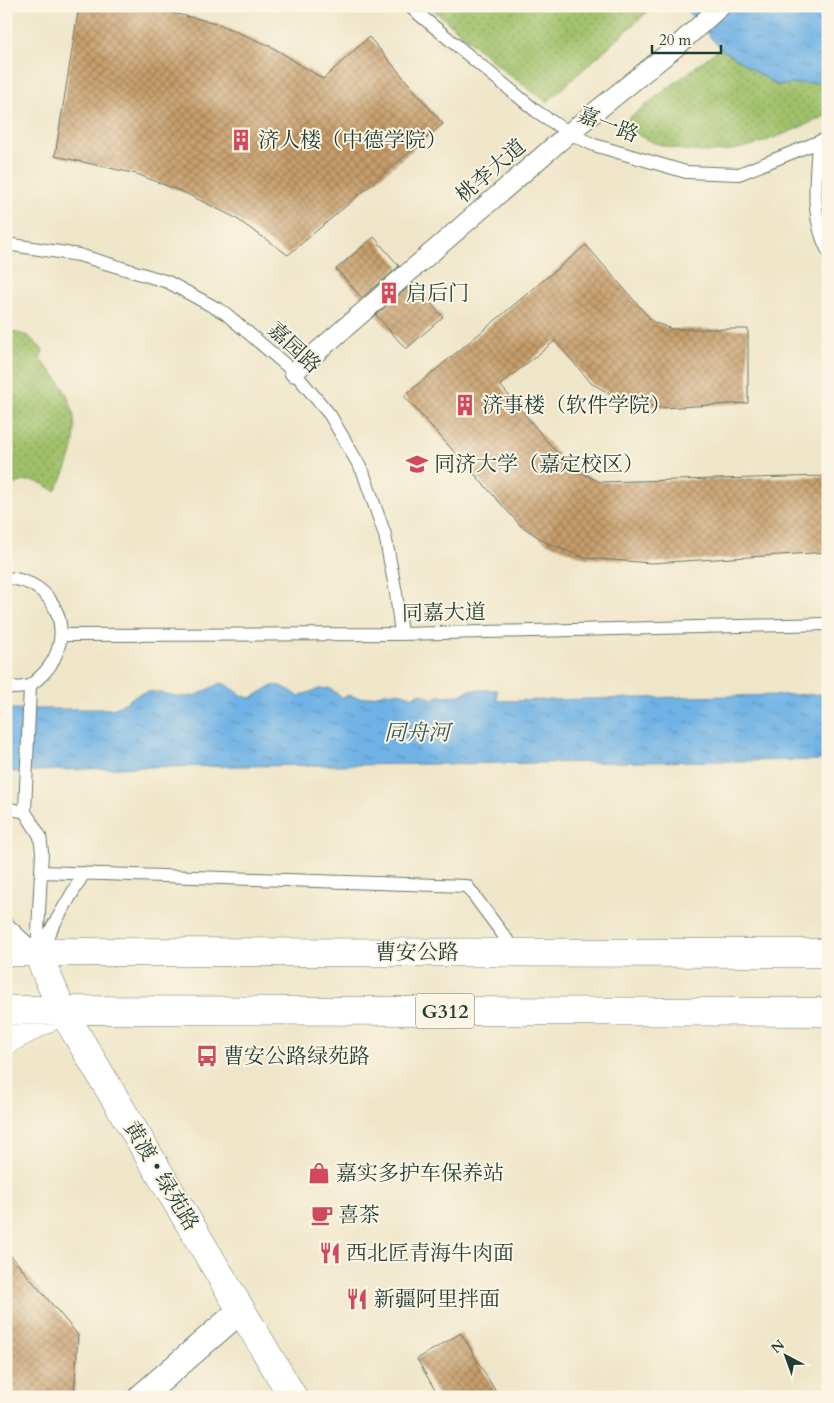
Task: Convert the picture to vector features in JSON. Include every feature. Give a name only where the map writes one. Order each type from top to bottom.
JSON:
[{"type":"main road","name":"曹安公路","points":[[6,952],[828,952]]},
{"type":"main road","name":"黄渡 • 绿苑路","points":[[37,952],[62,1010],[293,1397]]},
{"type":"main road","name":"G312","points":[[6,1010],[828,1012]]},
{"type":"main road","name":"G312","points":[[6,1040],[62,1010]]},
{"type":"street","name":"桃李大道","points":[[294,372],[569,133],[686,38],[721,6]]},
{"type":"street","points":[[141,1397],[241,1310]]},
{"type":"lane","name":"嘉一路","points":[[409,6],[536,111],[569,133],[594,146],[686,172],[739,174],[823,140]]},
{"type":"lane","points":[[823,140],[814,206],[820,237],[828,251]]},
{"type":"lane","name":"嘉园路","points":[[6,244],[79,255],[168,282],[225,313],[294,372],[330,415],[363,472],[385,535],[396,593],[401,634]]},
{"type":"lane","points":[[6,578],[18,578],[36,586],[50,599],[59,616],[61,635],[58,651],[51,665],[30,686],[6,688]]},
{"type":"lane","name":"同嘉大道","points":[[61,635],[401,634],[828,624]]},
{"type":"lane","points":[[30,686],[25,812],[40,836],[41,872],[37,952]]},
{"type":"lane","points":[[6,808],[25,812]]},
{"type":"lane","points":[[41,872],[466,886],[516,952]]},
{"type":"lane","points":[[37,952],[84,873]]},
{"type":"lane","points":[[6,923],[37,952]]},
{"type":"green space","points":[[429,6],[654,6],[547,102],[508,74]]},
{"type":"green space","points":[[720,48],[776,85],[828,82],[828,115],[766,141],[725,151],[682,150],[643,138],[620,125]]},
{"type":"green space","points":[[6,313],[13,322],[8,330],[28,336],[43,350],[40,360],[65,390],[71,406],[75,422],[71,456],[55,491],[31,481],[20,482],[6,488]]},
{"type":"water","points":[[683,6],[828,6],[828,82],[776,85],[720,48]]},
{"type":"water","name":"同舟河","points":[[221,683],[243,696],[251,698],[274,686],[283,687],[298,696],[319,689],[330,688],[342,698],[349,695],[364,698],[395,692],[413,697],[421,693],[432,699],[439,696],[461,695],[470,690],[497,690],[497,701],[828,694],[828,760],[142,767],[6,772],[6,709],[111,709],[146,692],[190,697]]},
{"type":"building","name":"济人楼（中德学院）","points":[[79,6],[142,6],[216,23],[272,47],[323,79],[369,37],[443,124],[288,255],[234,217],[185,193],[137,174],[55,156]]},
{"type":"building","points":[[374,237],[399,266],[362,298],[336,269]]},
{"type":"building","name":"济事楼（软件学院）","points":[[586,245],[653,322],[672,329],[748,329],[748,403],[661,408],[623,400],[592,384],[555,341],[500,385],[569,467],[600,482],[828,476],[828,552],[652,563],[585,558],[547,543],[520,525],[404,396]]},
{"type":"building","points":[[413,283],[443,317],[406,349],[376,315]]},
{"type":"building","points":[[6,1250],[78,1335],[74,1397],[6,1397]]},
{"type":"building","points":[[461,1333],[499,1397],[439,1397],[417,1359]]},
{"type":"place","name":"济人楼（中德学院）","points":[[241,140]]},
{"type":"place","name":"启后门","points":[[389,293]]},
{"type":"place","name":"济事楼（软件学院）","points":[[465,405]]},
{"type":"place","name":"同济大学（嘉定校区）","points":[[417,464]]},
{"type":"place","name":"曹安公路绿苑路","points":[[207,1056]]},
{"type":"place","name":"嘉实多护车保养站","points":[[319,1173]]},
{"type":"place","name":"喜茶","points":[[322,1215]]},
{"type":"place","name":"西北匠青海牛肉面","points":[[330,1253]]},
{"type":"place","name":"新疆阿里拌面","points":[[357,1299]]}]
